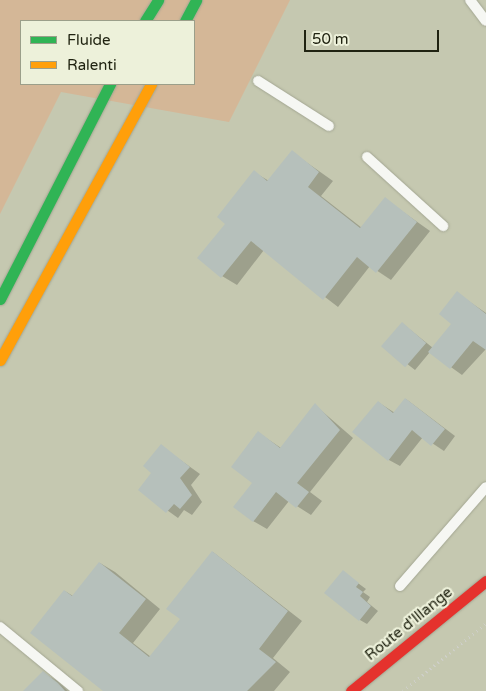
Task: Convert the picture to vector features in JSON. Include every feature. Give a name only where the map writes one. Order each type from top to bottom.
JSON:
[{"type":"main road","points":[[146,20],[158,0]]},
{"type":"main road","points":[[186,20],[196,0]]},
{"type":"main road","points":[[0,299],[109,85]]},
{"type":"main road","points":[[0,360],[150,85]]},
{"type":"main road","name":"Route d'Illange","points":[[351,691],[486,581]]},
{"type":"lane","points":[[470,0],[486,20]]},
{"type":"lane","points":[[258,81],[329,126]]},
{"type":"lane","points":[[367,157],[443,226]]},
{"type":"lane","points":[[400,586],[486,487]]},
{"type":"lane","points":[[0,627],[78,691]]},
{"type":"path","points":[[404,691],[486,623]]},
{"type":"shaded area","points":[[0,0],[290,0],[229,122],[61,92],[0,214]]},
{"type":"building","points":[[292,150],[319,172],[308,187],[360,228],[385,197],[417,222],[376,273],[357,257],[323,300],[251,241],[221,278],[197,258],[225,224],[217,217],[254,170],[267,181]]},
{"type":"building","points":[[457,291],[486,314],[486,350],[473,341],[450,369],[428,352],[451,324],[439,314]]},
{"type":"building","points":[[402,322],[426,343],[405,367],[381,346]]},
{"type":"building","points":[[405,398],[445,429],[431,446],[412,430],[388,461],[352,432],[378,401],[393,413]]},
{"type":"building","points":[[315,403],[340,430],[297,483],[309,492],[296,508],[276,492],[253,522],[233,507],[252,483],[231,467],[258,431],[280,448]]},
{"type":"building","points":[[161,444],[190,467],[180,478],[192,495],[180,509],[174,504],[166,513],[138,490],[151,473],[143,466]]},
{"type":"building","points":[[212,551],[288,611],[259,649],[276,662],[247,691],[103,691],[30,633],[64,590],[72,596],[99,562],[146,599],[119,633],[149,657],[180,619],[166,609]]},
{"type":"building","points":[[343,570],[359,583],[356,587],[363,592],[360,596],[371,606],[359,621],[324,593]]},
{"type":"building","points":[[43,671],[58,683],[65,691],[23,691]]},
{"type":"traffic: fast","points":[[146,20],[158,0]]},
{"type":"traffic: fast","points":[[186,20],[196,0]]},
{"type":"traffic: fast","points":[[0,299],[109,85]]},
{"type":"traffic: slow","points":[[0,360],[150,85]]},
{"type":"traffic: jam","points":[[351,691],[486,581]]}]
